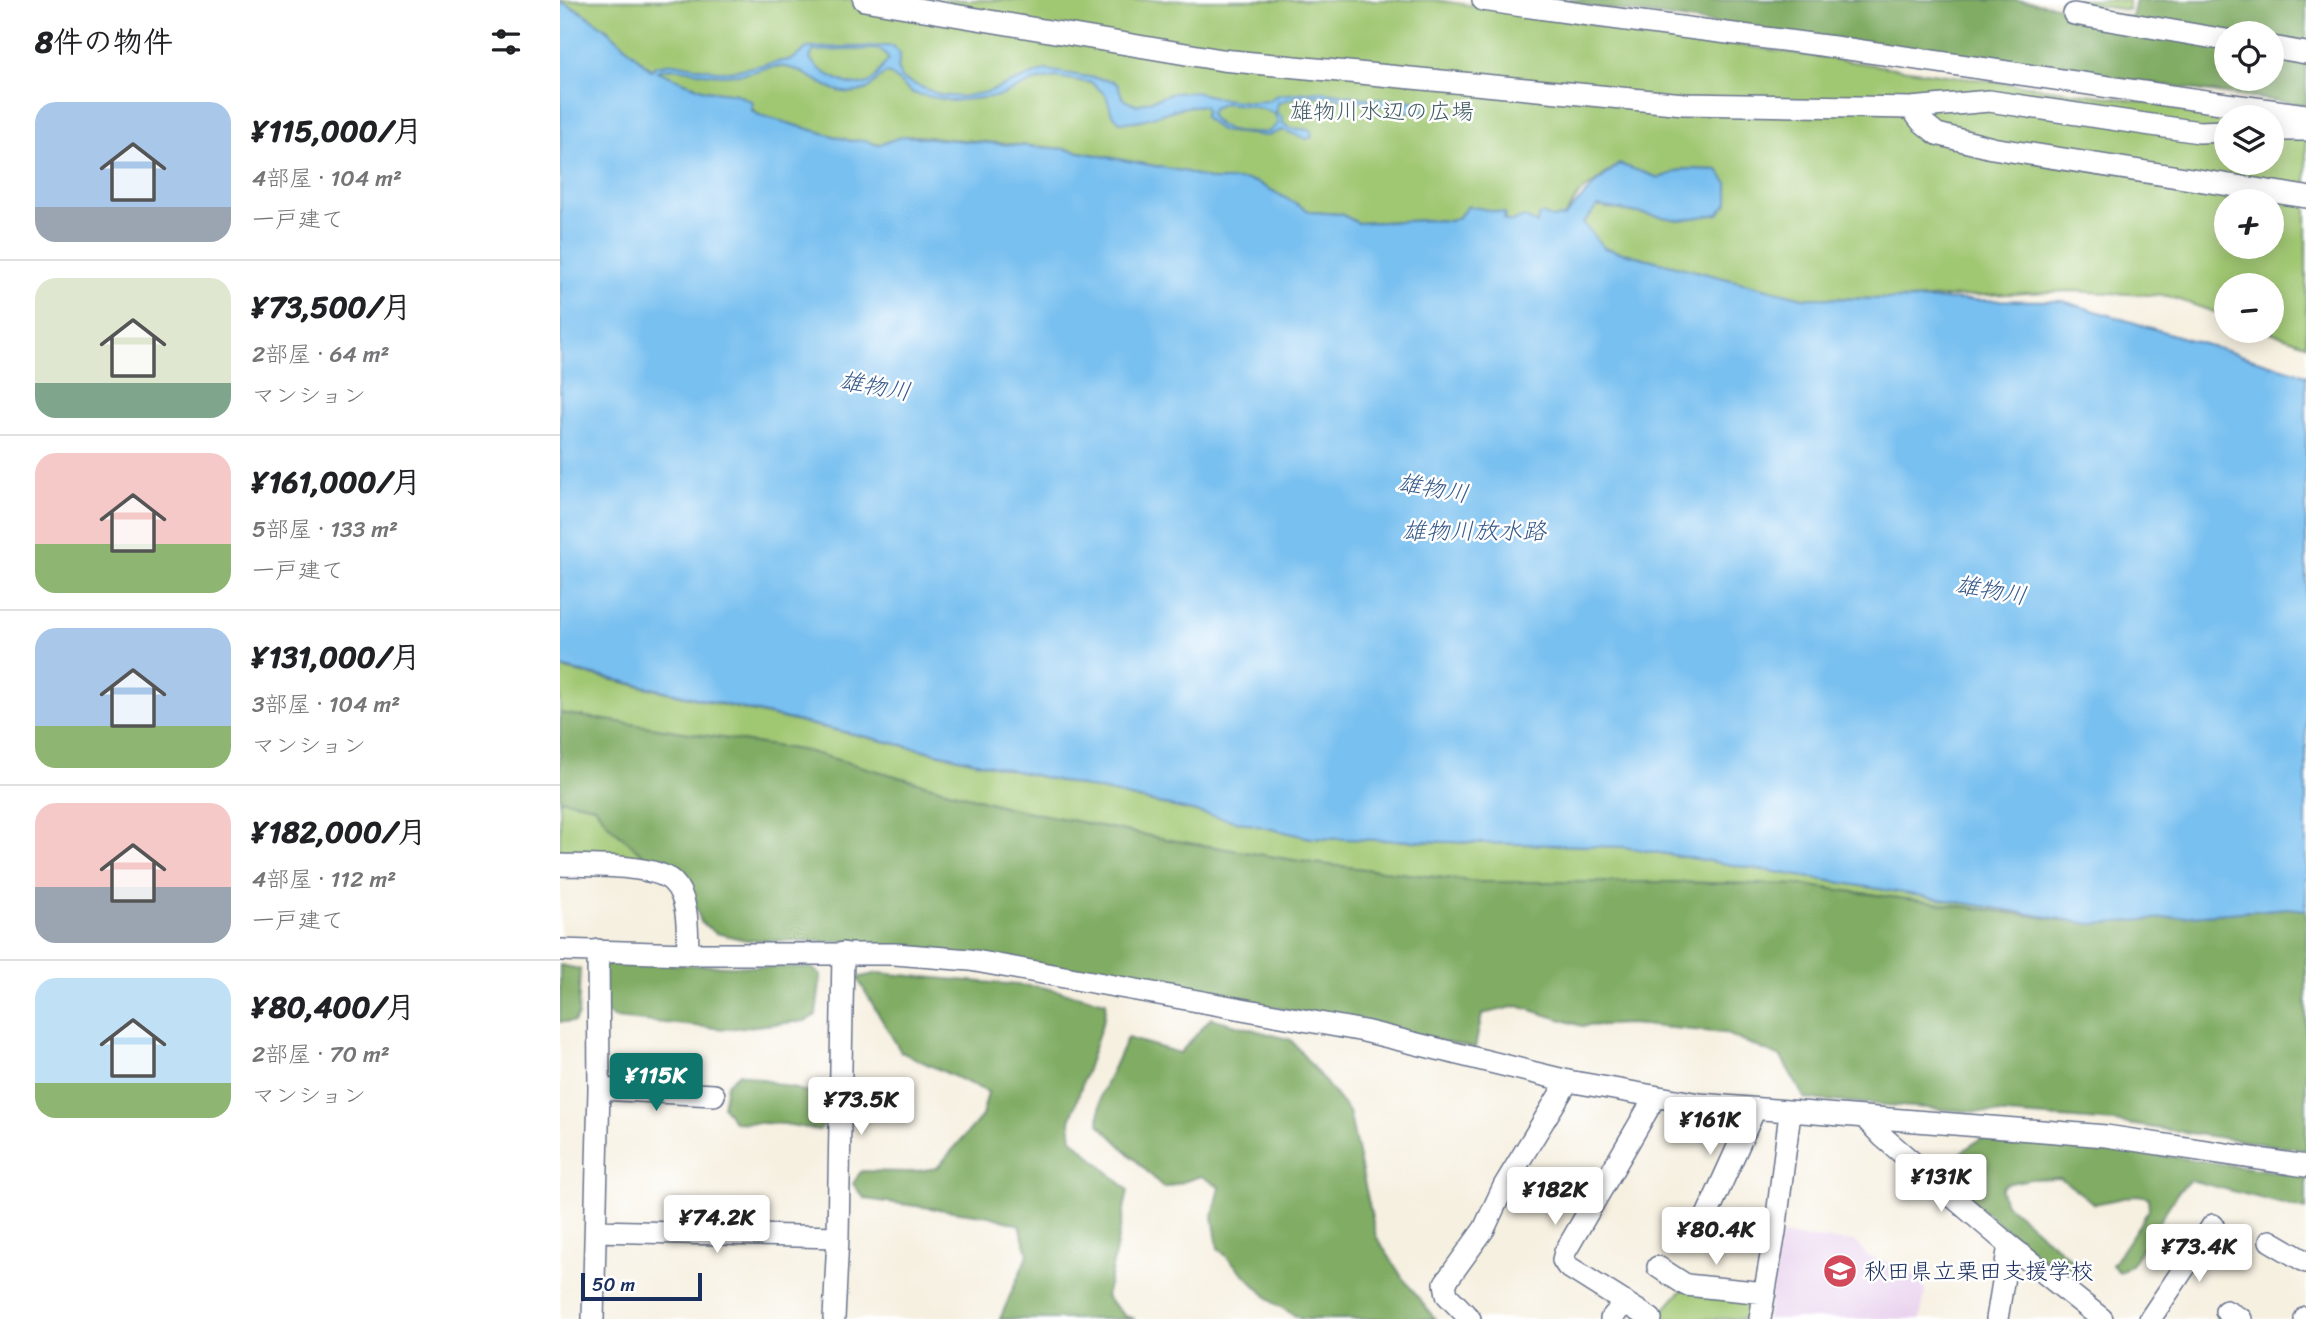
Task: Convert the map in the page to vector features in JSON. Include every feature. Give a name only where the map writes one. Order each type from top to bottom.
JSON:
[{"type":"street","points":[[864,0],[1222,60],[1684,104],[1911,108],[1989,101],[2199,132],[2214,131]]},
{"type":"street","points":[[1483,0],[2306,115]]},
{"type":"street","points":[[2074,14],[2214,38]]},
{"type":"street","points":[[2284,49],[2306,53]]},
{"type":"street","points":[[1911,108],[1921,121],[1937,134],[1992,148],[2306,197]]},
{"type":"street","points":[[2284,130],[2306,130]]},
{"type":"street","points":[[560,865],[621,867],[652,872],[671,880],[682,898],[688,954]]},
{"type":"street","points":[[560,950],[688,954],[895,954],[970,960],[1364,1031],[1568,1081],[1699,1104],[2106,1136],[2306,1166]]},
{"type":"street","points":[[593,1319],[599,1089],[598,950]]},
{"type":"street","points":[[834,1319],[843,953]]},
{"type":"street","points":[[1470,1319],[1447,1295],[1445,1283],[1484,1229],[1504,1186],[1568,1081]]},
{"type":"street","points":[[599,1089],[714,1094]]},
{"type":"street","points":[[1651,1319],[1567,1266],[1563,1260],[1565,1252],[1655,1097]]},
{"type":"street","points":[[1704,1222],[1755,1109]]},
{"type":"street","points":[[1760,1319],[1776,1232],[1790,1112]]},
{"type":"street","points":[[1865,1118],[1883,1138],[2009,1245],[2102,1319]]},
{"type":"street","points":[[2150,1319],[2213,1225]]},
{"type":"street","points":[[596,1231],[838,1237]]},
{"type":"street","points":[[2270,1241],[2306,1262]]},
{"type":"street","points":[[1997,1319],[2009,1245]]},
{"type":"street","points":[[1658,1267],[1686,1285],[1765,1293]]},
{"type":"street","points":[[1611,1319],[1625,1301]]},
{"type":"shaded area","name":"秋田県立栗田支援学校","points":[[1780,1235],[1856,1242],[1867,1256],[1891,1264],[1918,1278],[1925,1291],[1920,1319],[1767,1319]]},
{"type":"green space","name":"雄物川水辺の広場","points":[[560,0],[1435,0],[1901,69],[2214,111],[2214,175],[2284,175],[2284,121],[2306,124],[2306,344],[2284,337],[2284,273],[2214,273],[2214,312],[2168,296],[2070,291],[1907,299],[1803,298],[1604,248],[1583,223],[1597,206],[1680,220],[1727,203],[1728,185],[1718,170],[1685,169],[1659,178],[1619,164],[1579,194],[1564,217],[1538,224],[1511,222],[1468,206],[1458,218],[1450,221],[1358,223],[1341,214],[1311,212],[1248,180],[1212,180],[1187,172],[1064,149],[917,136],[879,145],[851,141],[759,115],[736,94],[705,90],[651,70],[608,30]]},
{"type":"green space","points":[[1544,0],[2016,0],[2132,17],[2136,0],[2306,0],[2306,105]]},
{"type":"green space","points":[[2059,0],[2129,0],[2128,10]]},
{"type":"green space","points":[[560,668],[1311,838],[1624,847],[2092,924],[1802,885],[1479,882],[1312,863],[1170,840],[1010,808],[806,751],[560,713]]},
{"type":"green space","points":[[560,713],[806,751],[1010,808],[1170,840],[1312,863],[1479,882],[1802,885],[2092,924],[2288,908],[2306,910],[2306,1150],[2114,1122],[1805,1099],[1781,1057],[1724,1033],[1630,1024],[1582,1026],[1518,1006],[1482,1014],[1475,1048],[1119,976],[848,942],[746,940],[716,933],[701,922],[690,891],[680,874],[650,861],[610,826],[594,806],[560,799]]},
{"type":"green space","points":[[560,799],[594,806],[610,826],[650,861],[560,856]]},
{"type":"green space","points":[[609,963],[812,968],[821,975],[816,1015],[805,1021],[726,1029],[614,1018],[603,1010],[600,969]]},
{"type":"green space","points":[[560,965],[580,969],[578,1015],[574,1022],[560,1022]]},
{"type":"green space","points":[[878,973],[1041,987],[1106,1002],[1104,1018],[1070,1121],[1072,1139],[1128,1190],[1106,1297],[1125,1316],[1135,1319],[1000,1319],[1028,1254],[1019,1225],[989,1216],[865,1199],[853,1184],[861,1171],[910,1172],[937,1168],[982,1116],[988,1092],[901,1052],[857,978]]},
{"type":"green space","points":[[1211,1018],[1291,1040],[1349,1112],[1376,1236],[1402,1277],[1435,1319],[1301,1319],[1272,1302],[1218,1248],[1213,1216],[1220,1187],[1201,1176],[1164,1188],[1099,1124],[1101,1095],[1127,1038],[1180,1053]]},
{"type":"green space","points":[[739,1073],[817,1095],[829,1106],[827,1121],[819,1130],[784,1124],[734,1122],[723,1106],[727,1084]]},
{"type":"green space","points":[[1982,1138],[2175,1157],[2306,1176],[2306,1210],[2190,1180],[2178,1192],[2131,1265],[2120,1273],[2112,1265],[2149,1210],[2148,1197],[2137,1195],[2095,1204],[2060,1178],[2030,1179],[2005,1184],[2001,1190],[2004,1202],[2084,1270],[2083,1277],[2073,1283],[1953,1186],[1950,1174],[1961,1152]]},
{"type":"green space","points":[[1686,1285],[1765,1293],[1760,1319],[1656,1319]]},
{"type":"water","name":"雄物川放水路","points":[[560,2],[597,23],[651,70],[655,66],[674,63],[731,71],[793,59],[807,48],[893,46],[900,53],[898,69],[902,79],[940,95],[960,97],[988,92],[1046,70],[1113,81],[1126,101],[1137,105],[1173,93],[1194,92],[1249,102],[1267,101],[1278,95],[1319,91],[1420,102],[1424,107],[1423,113],[1325,96],[1296,97],[1278,103],[1276,112],[1282,117],[1283,123],[1290,128],[1311,130],[1312,137],[1307,139],[1283,130],[1267,136],[1221,131],[1204,117],[1206,110],[1203,106],[1181,108],[1141,120],[1120,122],[1112,114],[1106,95],[1092,83],[1056,77],[1034,81],[1000,96],[952,101],[912,93],[890,74],[885,73],[868,89],[854,93],[833,89],[785,67],[727,75],[677,68],[657,71],[705,90],[736,94],[753,102],[751,110],[759,115],[851,141],[865,140],[877,145],[904,136],[1064,149],[1187,172],[1212,180],[1248,180],[1311,212],[1341,214],[1358,223],[1450,221],[1458,218],[1468,206],[1505,213],[1504,220],[1512,222],[1524,217],[1537,224],[1538,216],[1542,214],[1552,218],[1564,217],[1594,185],[1619,164],[1659,178],[1685,169],[1718,170],[1728,184],[1728,203],[1718,214],[1680,220],[1598,206],[1583,223],[1604,248],[1803,298],[2063,301],[2306,375],[2306,910],[2288,908],[2092,924],[1624,847],[1311,838],[560,667]],"holes":[[[878,49],[884,52],[889,60],[873,80],[863,84],[855,85],[837,80],[810,59],[813,51]],[[1224,103],[1269,111],[1275,114],[1278,124],[1268,132],[1226,129],[1219,125],[1210,113],[1213,108]]]},
{"type":"place","name":"秋田県立栗田支援学校","points":[[1840,1271]]},
{"type":"water label","name":"雄物川","points":[[875,386]]},
{"type":"water label","name":"雄物川","points":[[1433,488]]},
{"type":"water label","name":"雄物川","points":[[1991,590]]}]
